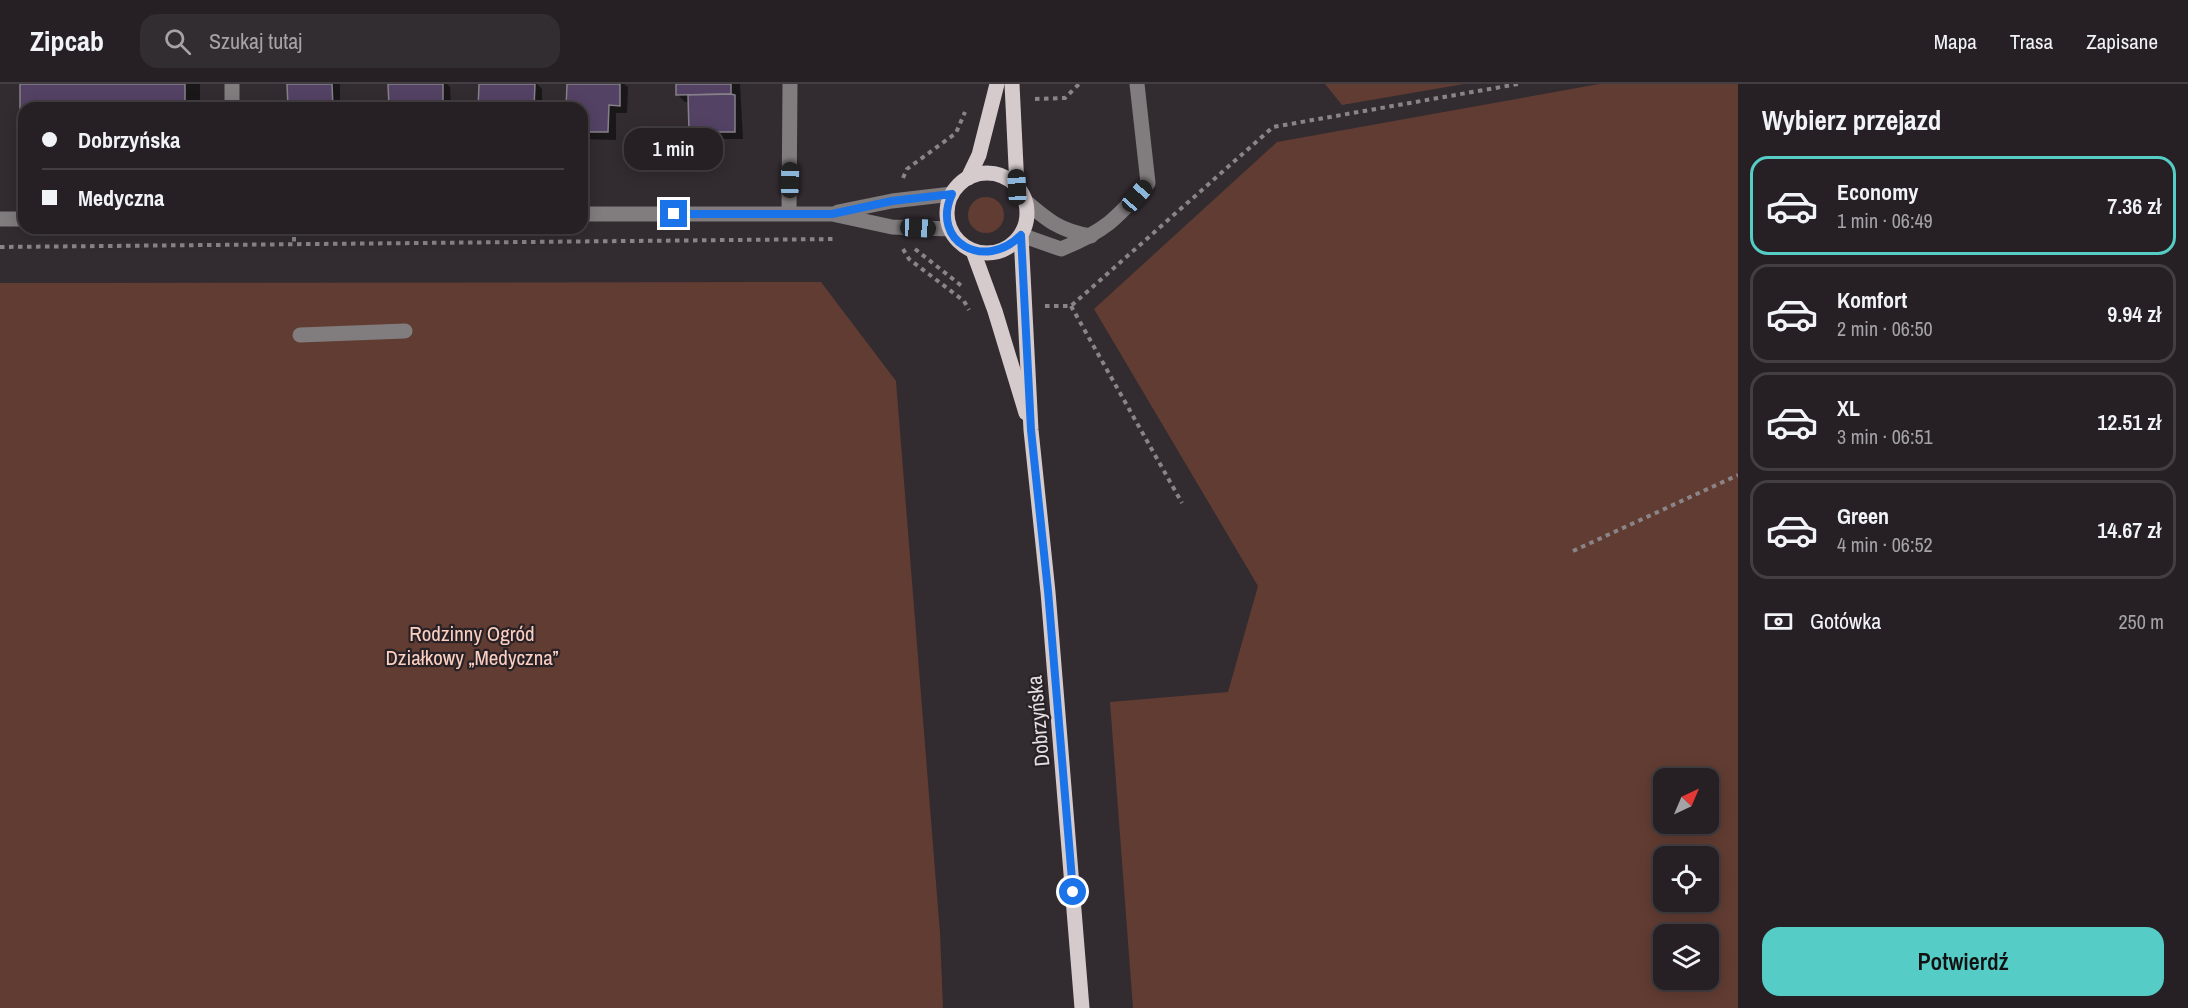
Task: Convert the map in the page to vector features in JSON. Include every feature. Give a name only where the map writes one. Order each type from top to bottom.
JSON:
[{"type":"main road","points":[[997,84],[979,156],[968,178],[952,194],[947,211],[950,229],[964,246],[973,251],[986,253],[1000,251],[1011,245],[1021,235],[1027,213],[1020,193],[1012,84]]},
{"type":"main road","points":[[968,178],[981,174],[994,174],[1007,179],[1020,193]]},
{"type":"main road","name":"Dobrzyńska","points":[[1021,235],[1031,430],[1048,591],[1082,1008]]},
{"type":"main road","name":"Dobrzyńska","points":[[973,251],[995,311],[1031,430]]},
{"type":"street","points":[[232,84],[232,102]]},
{"type":"street","points":[[789,213],[790,84]]},
{"type":"street","points":[[1021,235],[1061,249],[1091,236],[1114,222],[1148,183],[1137,84]]},
{"type":"street","points":[[1020,193],[1048,220],[1068,232],[1091,236]]},
{"type":"street","points":[[832,214],[904,199],[952,194]]},
{"type":"street","points":[[588,214],[832,214],[892,227],[950,229]]},
{"type":"street","points":[[0,219],[18,219]]},
{"type":"street","points":[[300,335],[405,331]]},
{"type":"path","points":[[1028,100],[1065,98],[1079,84]]},
{"type":"path","points":[[1182,503],[1071,306],[1273,127],[1518,84]]},
{"type":"path","points":[[904,199],[903,174],[956,133],[968,105]]},
{"type":"path","points":[[294,234],[294,243]]},
{"type":"path","points":[[0,247],[849,239]]},
{"type":"path","points":[[965,289],[911,246],[902,244],[909,260],[964,301],[973,320]]},
{"type":"path","points":[[1573,550],[1738,476]]},
{"type":"green space","points":[[1325,84],[1464,84],[1342,105]]},
{"type":"green space","points":[[1599,84],[1738,84],[1738,1008],[1133,1008],[1110,702],[1228,692],[1258,586],[1094,309],[1277,142]]},
{"type":"green space","points":[[986,197],[999,202],[1004,215],[999,228],[986,233],[973,228],[968,215],[973,202]]},
{"type":"green space","name":"Rodzinny Ogród Działkowy „Medyczna”","points":[[821,282],[896,381],[940,933],[943,1008],[0,1008],[0,283]]},
{"type":"building","points":[[20,84],[185,84],[185,102],[20,102]]},
{"type":"building","points":[[287,84],[332,84],[333,102],[288,102]]},
{"type":"building","points":[[388,84],[443,84],[443,102],[389,102]]},
{"type":"building","points":[[479,84],[535,84],[534,102],[478,102]]},
{"type":"building","points":[[567,84],[620,84],[620,106],[609,105],[608,132],[588,132],[588,102],[566,102]]},
{"type":"building","points":[[676,84],[731,84],[731,94],[676,95]]},
{"type":"building","points":[[688,95],[735,95],[735,132],[689,132]]},
{"type":"route","points":[[674,214],[832,214],[892,201],[952,194],[947,211],[950,229],[964,246],[973,251],[986,253],[1000,251],[1011,245],[1021,235],[1030,375],[1031,430],[1048,591],[1073,892]]}]
